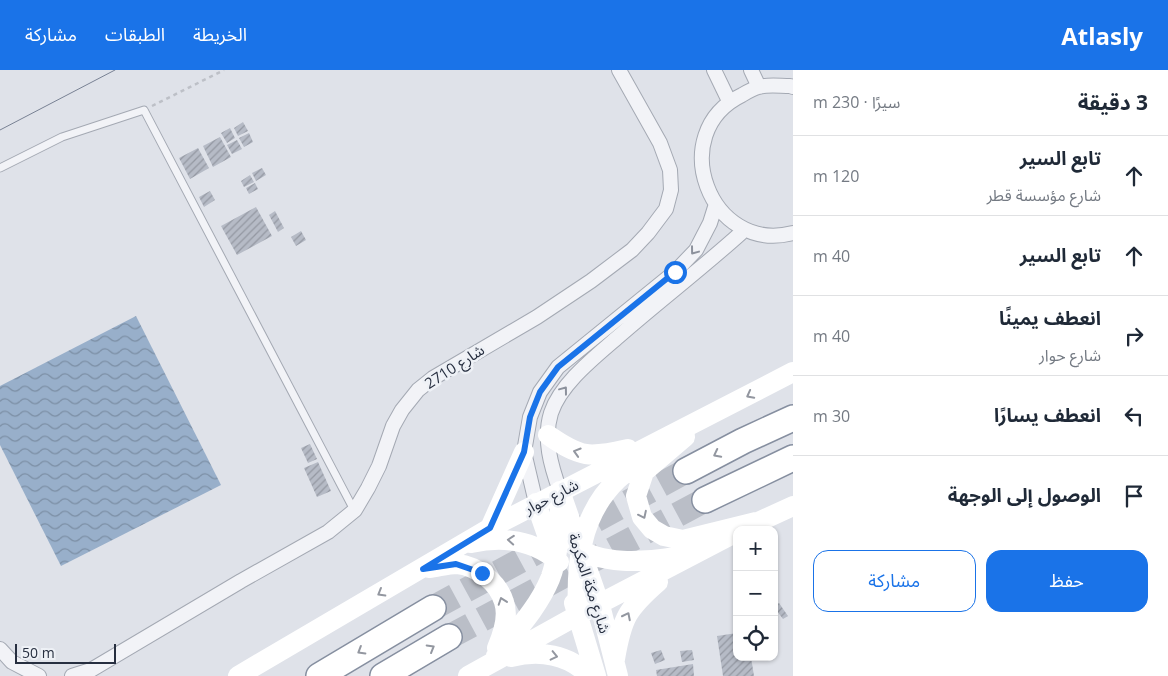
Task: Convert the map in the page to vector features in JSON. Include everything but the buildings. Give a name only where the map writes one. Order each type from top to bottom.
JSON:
[{"type":"highway","points":[[743,441],[793,413]]},
{"type":"highway","points":[[686,470],[793,418]]},
{"type":"highway","points":[[705,500],[793,458]]},
{"type":"highway","points":[[319,676],[433,608]]},
{"type":"highway","points":[[383,676],[449,637]]},
{"type":"main road","name":"شارع حوار","points":[[238,676],[490,528],[793,372]]},
{"type":"main road","points":[[714,414],[644,472],[636,496],[642,517],[652,529],[664,536],[683,540],[733,529]]},
{"type":"main road","points":[[578,615],[577,579],[580,550],[587,527],[596,509],[619,478],[714,414]]},
{"type":"main road","points":[[548,435],[568,449],[580,454],[604,454],[659,441]]},
{"type":"main road","points":[[490,528],[524,452]]},
{"type":"main road","points":[[490,663],[520,627],[541,597],[550,579],[556,559],[559,533],[560,491]]},
{"type":"main road","name":"شارع مكة المكرمة","points":[[560,491],[600,605],[616,669]]},
{"type":"main road","points":[[536,503],[559,533],[580,550],[597,557],[644,562],[690,555]]},
{"type":"main road","name":"شارع مكة المكرمة","points":[[536,503],[578,615],[596,676]]},
{"type":"main road","points":[[749,526],[793,506]]},
{"type":"main road","points":[[468,676],[578,615],[733,534]]},
{"type":"main road","points":[[462,545],[490,539],[522,541],[556,559],[600,605]]},
{"type":"main road","points":[[616,669],[618,642],[625,617],[636,601],[690,555]]},
{"type":"main road","points":[[423,569],[456,564],[482,573],[491,580],[504,602],[506,621],[502,636],[490,663]]},
{"type":"main road","points":[[490,663],[522,654],[544,654],[561,657],[583,669],[589,676]]},
{"type":"street","name":"شارع 2710","points":[[72,676],[91,670],[328,532],[354,510],[368,488],[402,410],[418,390],[433,378],[537,317],[591,281],[632,250],[648,233],[666,209],[671,190],[670,170],[660,143],[619,70]]},
{"type":"street","points":[[714,70],[729,101]]},
{"type":"street","points":[[751,70],[759,87]]},
{"type":"street","points":[[793,87],[759,87],[729,101],[714,117],[705,136],[701,158],[703,179],[712,199],[725,216],[743,228],[763,235],[784,236],[793,233]]},
{"type":"street","points":[[536,503],[524,452],[530,417],[540,392],[558,367],[675,272],[696,250],[710,223],[715,207]]},
{"type":"street","points":[[560,491],[550,463],[548,435],[552,411],[561,393],[586,364],[661,299],[712,260],[742,234]]},
{"type":"street","points":[[0,649],[12,662],[39,676]]},
{"type":"lane","points":[[0,168],[62,137],[144,110],[354,510]]},
{"type":"path","points":[[144,110],[224,70]]},
{"type":"water","points":[[136,316],[221,485],[61,566],[0,445],[0,386]]},
{"type":"tunnel","points":[[433,608],[686,471]]},
{"type":"tunnel","points":[[449,637],[705,500]]},
{"type":"tram line","points":[[0,130],[115,70]]},
{"type":"route","points":[[482,573],[456,564],[423,569],[490,528],[524,452],[530,417],[540,392],[558,367],[675,272]]}]
